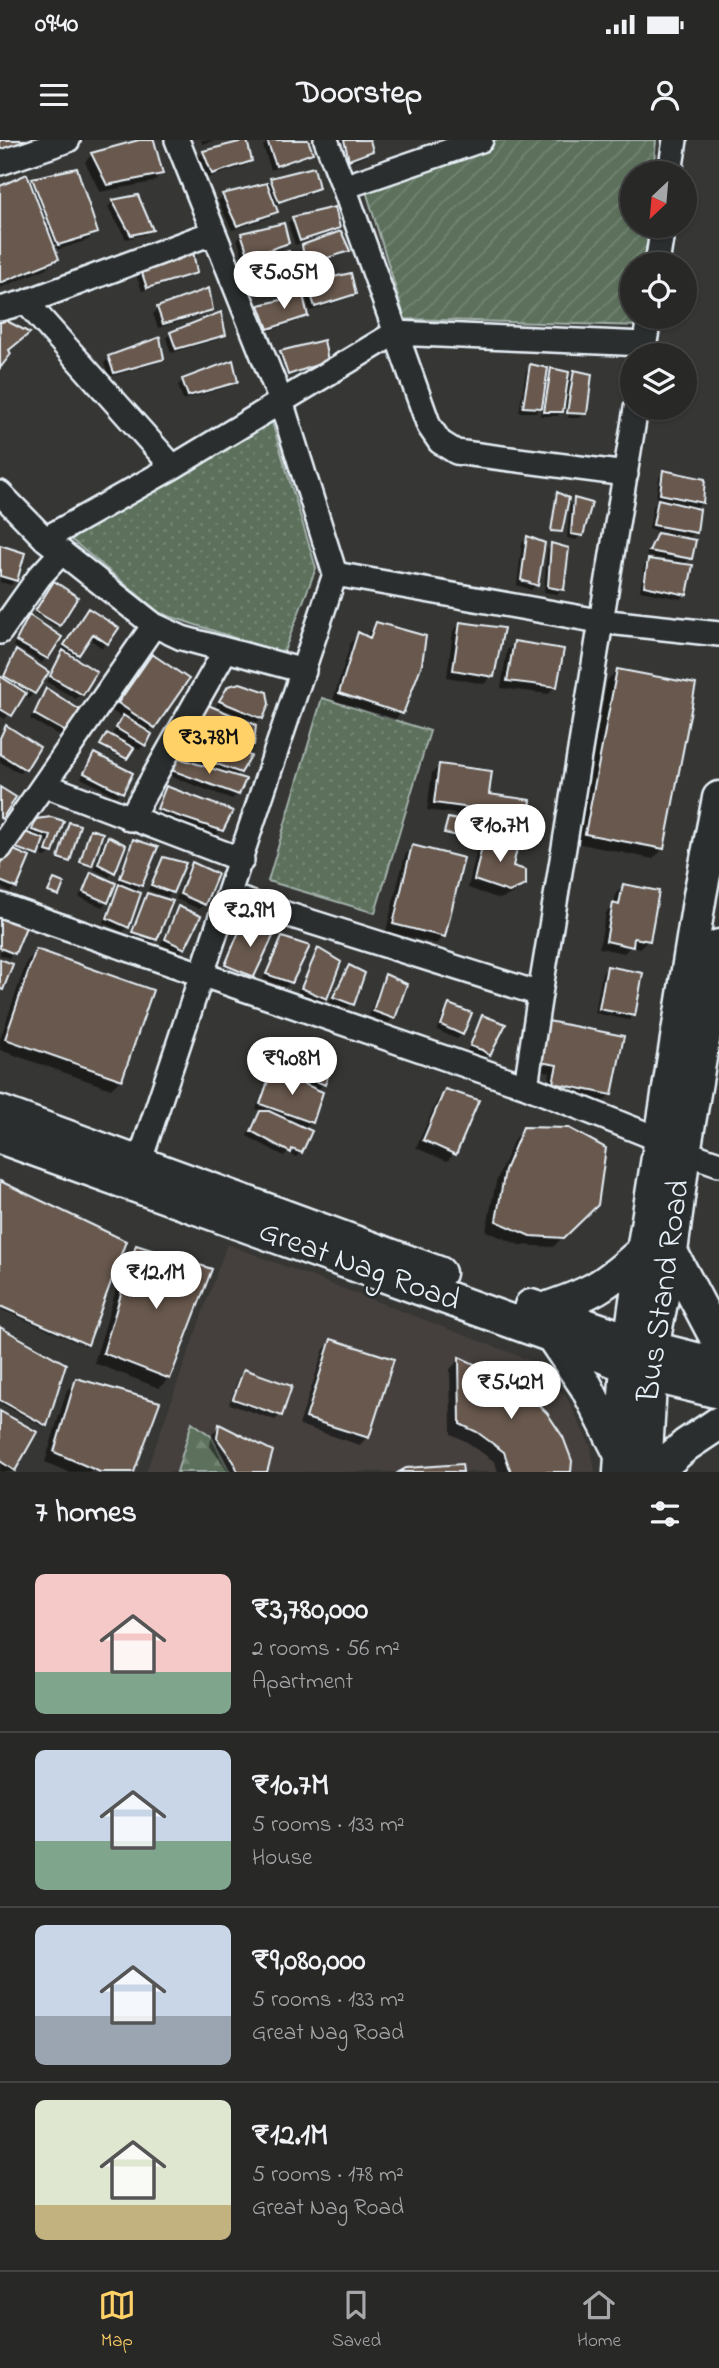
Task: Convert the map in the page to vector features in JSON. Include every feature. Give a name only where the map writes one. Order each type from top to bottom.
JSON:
[{"type":"main road","points":[[673,1146],[700,895],[719,798]]},
{"type":"main road","name":"Bus Stand Road","points":[[628,1466],[640,1357],[673,1146],[719,946]]},
{"type":"main road","name":"Great Nag Road","points":[[0,1112],[640,1357],[719,1392]]},
{"type":"main road","name":"Great Nag Road","points":[[0,1138],[547,1323]]},
{"type":"main road","points":[[628,1466],[586,1386],[547,1323],[582,1297],[657,1251],[719,1343]]},
{"type":"main road","name":"Great Nag Road","points":[[640,1357],[719,1365]]},
{"type":"main road","points":[[654,1472],[686,1445],[719,1423]]},
{"type":"street","points":[[0,163],[68,140]]},
{"type":"street","points":[[139,1163],[335,574],[281,401],[177,140]]},
{"type":"street","points":[[326,140],[429,426],[440,442],[456,452],[626,474]]},
{"type":"street","points":[[344,187],[481,140]]},
{"type":"street","points":[[672,161],[675,140]]},
{"type":"street","points":[[0,309],[26,302],[212,233]]},
{"type":"street","points":[[26,302],[173,467]]},
{"type":"street","points":[[0,632],[39,577],[54,545],[173,467],[395,333],[620,348]]},
{"type":"street","points":[[526,1086],[599,621],[634,420]]},
{"type":"street","points":[[0,493],[54,545],[154,625],[182,638],[304,671]]},
{"type":"street","points":[[335,574],[599,621],[719,634]]},
{"type":"street","points":[[0,848],[154,625]]},
{"type":"street","points":[[130,818],[225,651]]},
{"type":"street","points":[[45,785],[242,860]]},
{"type":"street","points":[[229,896],[540,994]]},
{"type":"street","points":[[0,905],[526,1086],[719,1164]]},
{"type":"shaded area","points":[[227,1244],[532,1361],[567,1398],[591,1447],[595,1472],[146,1472]]},
{"type":"green space","points":[[496,140],[656,140],[654,161],[620,161],[620,238],[648,238],[646,252],[620,252],[620,325],[405,319],[363,181]]},
{"type":"green space","points":[[271,419],[316,568],[283,654],[160,613],[67,536]]},
{"type":"green space","points":[[322,698],[430,731],[375,913],[268,881]]},
{"type":"green space","points":[[192,1422],[211,1436],[230,1472],[177,1472]]},
{"type":"building","points":[[0,140],[36,140],[0,152]]},
{"type":"building","points":[[139,140],[154,140],[163,174],[107,185],[91,153]]},
{"type":"building","points":[[247,140],[252,161],[212,174],[203,151]]},
{"type":"building","points":[[267,140],[308,140],[313,153],[276,166]]},
{"type":"building","points":[[344,140],[370,140],[373,151],[349,160]]},
{"type":"building","points":[[314,167],[319,188],[279,202],[270,178]]},
{"type":"building","points":[[77,168],[98,233],[58,245],[32,178]]},
{"type":"building","points":[[27,174],[59,259],[0,283],[0,186]]},
{"type":"building","points":[[267,183],[278,212],[237,226],[222,194]]},
{"type":"building","points":[[138,195],[153,230],[131,235],[112,200]]},
{"type":"building","points":[[335,207],[340,228],[300,241],[292,217]]},
{"type":"building","points":[[284,223],[289,243],[249,257],[241,233]]},
{"type":"building","points":[[341,231],[350,251],[305,265],[302,245]]},
{"type":"building","points":[[193,251],[197,273],[147,288],[141,270]]},
{"type":"building","points":[[289,251],[294,271],[260,283],[252,261]]},
{"type":"building","points":[[351,273],[356,294],[315,307],[307,283]]},
{"type":"building","points":[[209,288],[213,310],[163,324],[157,307]]},
{"type":"building","points":[[303,295],[308,316],[268,329],[259,305]]},
{"type":"building","points":[[221,312],[226,335],[176,349],[170,332]]},
{"type":"building","points":[[5,320],[30,333],[9,350],[11,354],[0,368],[0,322]]},
{"type":"building","points":[[160,337],[164,359],[114,373],[108,356]]},
{"type":"building","points":[[324,340],[328,361],[288,375],[280,351]]},
{"type":"building","points":[[233,360],[238,382],[188,396],[182,379]]},
{"type":"building","points":[[530,364],[548,368],[542,408],[523,407]]},
{"type":"building","points":[[551,368],[569,372],[563,412],[544,412]]},
{"type":"building","points":[[574,370],[592,374],[587,414],[567,413]]},
{"type":"building","points":[[663,470],[705,479],[703,503],[660,494]]},
{"type":"building","points":[[557,492],[569,498],[562,532],[551,531]]},
{"type":"building","points":[[574,498],[592,503],[583,536],[571,534]]},
{"type":"building","points":[[658,499],[700,509],[697,533],[653,525]]},
{"type":"building","points":[[657,533],[696,540],[692,559],[649,551]]},
{"type":"building","points":[[527,536],[545,543],[538,586],[521,580]]},
{"type":"building","points":[[551,543],[569,548],[564,590],[548,587]]},
{"type":"building","points":[[0,545],[25,553],[17,581],[0,576]]},
{"type":"building","points":[[648,559],[693,565],[687,595],[644,586]]},
{"type":"building","points":[[54,581],[78,597],[60,626],[35,611]]},
{"type":"building","points":[[88,608],[119,628],[108,644],[93,634],[79,655],[64,645]]},
{"type":"building","points":[[29,615],[62,637],[48,659],[16,641]]},
{"type":"building","points":[[376,622],[426,636],[422,664],[403,714],[339,693],[358,632],[370,638]]},
{"type":"building","points":[[460,622],[504,628],[494,677],[453,670]]},
{"type":"building","points":[[514,641],[564,649],[557,687],[507,681]]},
{"type":"building","points":[[16,650],[49,672],[35,694],[4,676]]},
{"type":"building","points":[[63,650],[97,672],[83,695],[50,676]]},
{"type":"building","points":[[152,654],[189,679],[155,728],[118,703]]},
{"type":"building","points":[[617,669],[696,684],[664,849],[585,834]]},
{"type":"building","points":[[0,676],[26,693],[12,716],[0,709]]},
{"type":"building","points":[[240,683],[267,692],[269,704],[263,719],[219,701],[228,686]]},
{"type":"building","points":[[46,688],[80,710],[66,732],[34,714]]},
{"type":"building","points":[[208,705],[256,725],[254,745],[199,727]]},
{"type":"building","points":[[123,715],[152,734],[146,746],[116,728]]},
{"type":"building","points":[[6,725],[40,747],[26,770],[0,754],[0,738]]},
{"type":"building","points":[[107,733],[134,748],[127,759],[100,745]]},
{"type":"building","points":[[203,739],[251,756],[241,773],[203,759],[206,753],[199,749]]},
{"type":"building","points":[[94,753],[133,773],[123,793],[84,773]]},
{"type":"building","points":[[175,757],[246,779],[239,795],[171,770]]},
{"type":"building","points":[[439,764],[492,771],[489,794],[531,800],[529,816],[434,803]]},
{"type":"building","points":[[166,786],[233,811],[223,831],[157,809]]},
{"type":"building","points":[[0,787],[16,797],[2,819],[0,818]]},
{"type":"building","points":[[51,817],[64,821],[53,853],[46,851],[51,836],[32,830],[36,819]]},
{"type":"building","points":[[448,818],[468,822],[463,837],[444,833]]},
{"type":"building","points":[[69,822],[80,825],[70,862],[58,858]]},
{"type":"building","points":[[90,829],[103,833],[92,866],[80,862]]},
{"type":"building","points":[[22,831],[44,839],[38,856],[16,848]]},
{"type":"building","points":[[485,834],[519,840],[513,866],[526,870],[526,885],[509,892],[474,880]]},
{"type":"building","points":[[108,836],[126,845],[115,873],[98,864]]},
{"type":"building","points":[[133,839],[158,847],[142,886],[120,878]]},
{"type":"building","points":[[412,845],[464,858],[445,937],[393,924]]},
{"type":"building","points":[[7,847],[30,857],[17,888],[0,881],[0,864]]},
{"type":"building","points":[[163,857],[186,863],[173,893],[151,885]]},
{"type":"building","points":[[192,862],[218,874],[205,905],[180,894]]},
{"type":"building","points":[[91,872],[116,883],[108,903],[83,892]]},
{"type":"building","points":[[54,879],[64,883],[59,896],[48,892]]},
{"type":"building","points":[[119,884],[141,893],[129,928],[107,918]]},
{"type":"building","points":[[623,884],[659,891],[650,941],[634,938],[633,947],[606,941],[613,903],[619,905]]},
{"type":"building","points":[[147,893],[173,901],[157,940],[132,932]]},
{"type":"building","points":[[178,906],[201,916],[185,949],[165,939]]},
{"type":"building","points":[[0,911],[28,922],[15,954],[0,948]]},
{"type":"building","points":[[243,922],[275,932],[254,977],[225,965]]},
{"type":"building","points":[[282,937],[310,946],[292,983],[266,974]]},
{"type":"building","points":[[318,948],[341,962],[327,999],[301,988]]},
{"type":"building","points":[[36,949],[153,990],[122,1080],[5,1039]]},
{"type":"building","points":[[0,959],[13,964],[3,990],[0,989]]},
{"type":"building","points":[[349,965],[365,973],[354,1005],[333,997]]},
{"type":"building","points":[[607,966],[643,973],[635,1016],[599,1009]]},
{"type":"building","points":[[385,974],[407,984],[395,1019],[373,1011]]},
{"type":"building","points":[[449,1004],[472,1013],[463,1035],[441,1025]]},
{"type":"building","points":[[482,1015],[506,1024],[490,1056],[470,1046]]},
{"type":"building","points":[[548,1021],[624,1036],[612,1095],[553,1083],[557,1065],[540,1062]]},
{"type":"building","points":[[284,1044],[332,1064],[325,1085],[275,1064]]},
{"type":"building","points":[[272,1070],[323,1092],[313,1123],[260,1104]]},
{"type":"building","points":[[445,1089],[479,1100],[456,1155],[423,1140]]},
{"type":"building","points":[[260,1111],[269,1111],[312,1131],[302,1153],[292,1149],[291,1153],[251,1131]]},
{"type":"building","points":[[523,1127],[569,1128],[606,1148],[598,1205],[564,1238],[530,1236],[496,1221],[505,1170]]},
{"type":"building","points":[[0,1181],[126,1241],[88,1345],[0,1306]]},
{"type":"building","points":[[136,1245],[212,1269],[170,1379],[103,1353]]},
{"type":"building","points":[[0,1327],[66,1364],[47,1426],[0,1400]]},
{"type":"building","points":[[331,1339],[394,1359],[369,1438],[306,1418]]},
{"type":"building","points":[[459,1357],[516,1383],[547,1413],[563,1437],[572,1461],[571,1472],[511,1472],[504,1452],[477,1432],[460,1424]]},
{"type":"building","points":[[244,1369],[292,1386],[282,1416],[233,1399]]},
{"type":"building","points":[[76,1378],[160,1402],[134,1472],[100,1472],[54,1452]]},
{"type":"building","points":[[0,1411],[37,1432],[15,1471],[0,1461]]},
{"type":"building","points":[[219,1424],[273,1451],[267,1472],[238,1472],[217,1438]]},
{"type":"building","points":[[462,1464],[463,1472],[399,1472],[406,1468]]}]
